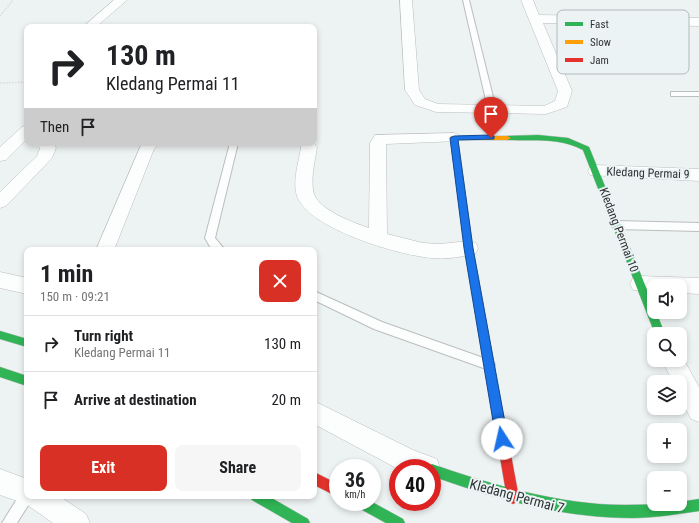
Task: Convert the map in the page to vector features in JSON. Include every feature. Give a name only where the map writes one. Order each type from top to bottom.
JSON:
[{"type":"street","points":[[93,24],[121,0]]},
{"type":"street","points":[[406,0],[412,90],[420,102],[436,108],[546,110],[562,104],[565,91],[558,74]]},
{"type":"street","points":[[527,0],[557,72]]},
{"type":"street","points":[[535,19],[557,19]]},
{"type":"street","points":[[689,22],[699,22]]},
{"type":"street","points":[[0,156],[24,136]]},
{"type":"street","points":[[378,239],[378,143],[380,139],[454,138],[469,248],[513,498]]},
{"type":"street","name":"Kledang Permai 10","points":[[454,138],[563,139],[576,142],[586,149],[657,327]]},
{"type":"street","points":[[0,202],[44,158],[48,148],[47,146]]},
{"type":"street","points":[[106,247],[149,146]]},
{"type":"street","points":[[308,146],[305,177],[306,198],[317,210],[352,229],[378,239],[423,250],[446,251],[469,248]]},
{"type":"street","name":"Kledang Permai 9","points":[[596,171],[699,175]]},
{"type":"street","points":[[0,280],[24,285]]},
{"type":"street","points":[[640,284],[699,286]]},
{"type":"street","points":[[0,335],[24,342]]},
{"type":"street","points":[[676,367],[699,412]]},
{"type":"street","points":[[0,372],[24,380]]},
{"type":"street","points":[[317,414],[405,459]]},
{"type":"street","name":"Kledang Permai 7","points":[[441,473],[513,498],[571,510],[629,513],[683,509],[699,505]]},
{"type":"street","points":[[317,480],[329,486]]},
{"type":"street","points":[[0,482],[24,491]]},
{"type":"street","points":[[40,499],[77,523]]},
{"type":"street","points":[[261,499],[304,523]]},
{"type":"street","points":[[376,511],[399,523]]},
{"type":"lane","points":[[466,0],[492,109]]},
{"type":"lane","points":[[674,94],[699,94]]},
{"type":"lane","points":[[215,247],[210,238],[233,146]]},
{"type":"lane","points":[[616,225],[699,226]]},
{"type":"lane","points":[[317,296],[378,326],[489,365]]},
{"type":"lane","points":[[9,523],[25,499]]},
{"type":"path","points":[[0,16],[13,0]]},
{"type":"path","points":[[0,82],[24,82]]},
{"type":"traffic: fast","points":[[507,138],[558,139],[577,144],[586,149],[657,327]]},
{"type":"traffic: fast","points":[[0,335],[24,342]]},
{"type":"traffic: fast","points":[[0,372],[24,380]]},
{"type":"traffic: fast","points":[[441,473],[496,491],[563,506],[597,510],[632,511],[666,510],[699,505]]},
{"type":"traffic: fast","points":[[261,499],[304,523]]},
{"type":"traffic: fast","points":[[376,511],[399,523]]},
{"type":"traffic: slow","points":[[486,347],[469,248],[454,138],[507,138]]},
{"type":"traffic: jam","points":[[486,347],[513,498]]},
{"type":"traffic: jam","points":[[317,480],[329,486]]},
{"type":"route","points":[[491,138],[454,138],[469,248],[502,439]]}]
